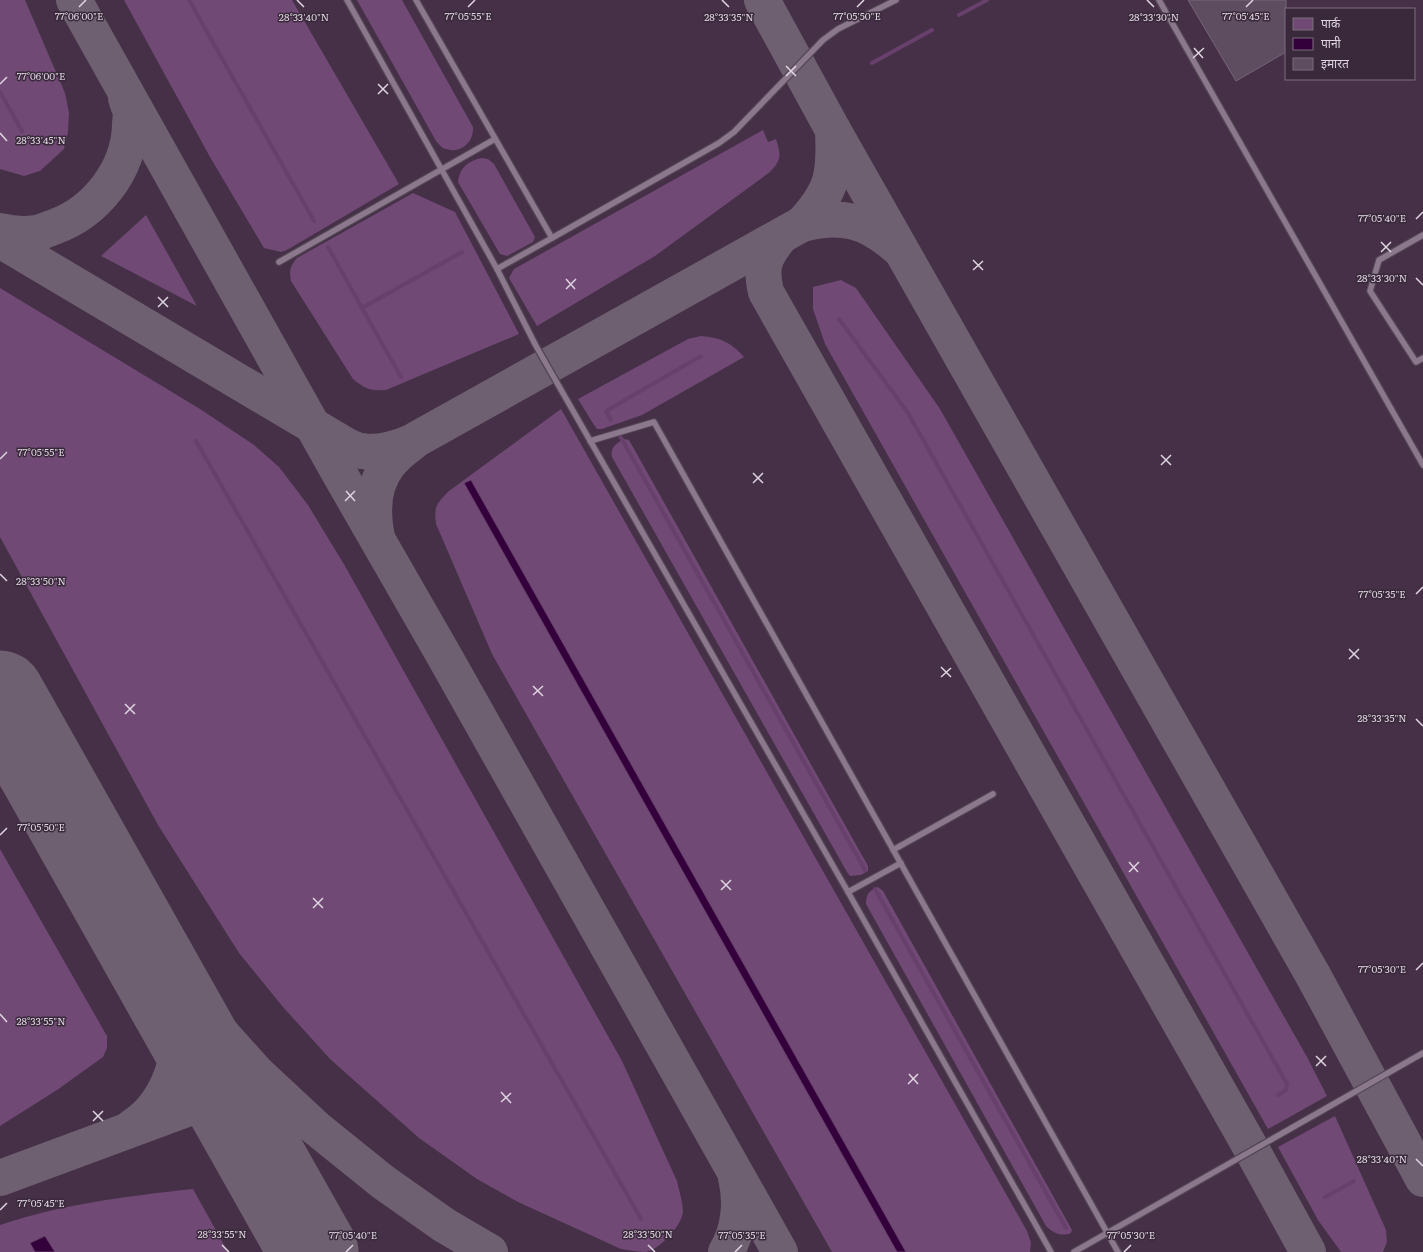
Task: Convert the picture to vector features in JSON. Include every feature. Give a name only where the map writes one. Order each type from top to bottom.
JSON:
[{"type":"lane","points":[[347,0],[442,168],[497,269],[536,346],[848,892],[1051,1252]]},
{"type":"lane","points":[[416,0],[494,139],[552,238]]},
{"type":"lane","points":[[497,269],[720,143],[734,132],[823,40],[838,29],[896,0]]},
{"type":"lane","points":[[1159,0],[1423,464]]},
{"type":"lane","points":[[279,262],[494,139]]},
{"type":"lane","points":[[1423,235],[1379,260],[1370,291],[1416,362],[1423,358]]},
{"type":"lane","points":[[590,441],[654,422],[1118,1252]]},
{"type":"lane","points":[[894,850],[993,794]]},
{"type":"lane","points":[[848,892],[901,863]]},
{"type":"lane","points":[[1074,1252],[1423,1053]]},
{"type":"shaded area","points":[[0,0],[1423,0],[1423,1252],[0,1252]]},
{"type":"green space","points":[[0,0],[25,0],[65,93],[69,113],[68,132],[64,149],[40,171],[24,176],[0,169]]},
{"type":"green space","points":[[124,0],[292,0],[399,184],[287,250],[281,252],[264,248],[210,157]]},
{"type":"green space","points":[[357,0],[402,0],[473,127],[473,132],[466,146],[457,150],[446,149],[440,146],[436,141]]},
{"type":"green space","points":[[763,130],[768,142],[776,139],[779,149],[777,164],[770,172],[655,256],[537,326],[509,278],[514,269]]},
{"type":"green space","points":[[482,158],[488,159],[494,164],[535,237],[533,242],[507,256],[500,254],[458,182],[460,173],[469,163]]},
{"type":"green space","points":[[413,193],[455,212],[519,334],[386,390],[372,390],[364,387],[353,379],[291,281],[291,269],[297,258]]},
{"type":"green space","points":[[146,215],[197,306],[101,256]]},
{"type":"green space","points":[[841,280],[856,288],[940,409],[1307,1057],[1327,1096],[1268,1129],[825,344],[813,309],[813,287]]},
{"type":"green space","points":[[0,288],[200,409],[254,445],[279,467],[308,505],[345,566],[622,1061],[677,1181],[682,1200],[683,1212],[679,1223],[669,1236],[657,1247],[646,1252],[621,1249],[518,1202],[477,1179],[419,1138],[330,1059],[283,1007],[239,953],[158,825],[0,537]]},
{"type":"green space","points":[[701,336],[715,338],[730,344],[744,357],[642,415],[602,429],[597,429],[578,399],[688,339]]},
{"type":"green space","points":[[561,409],[1027,1231],[1031,1243],[1030,1252],[832,1252],[492,654],[436,524],[436,509],[441,499],[449,491]]},
{"type":"green space","points":[[624,439],[629,440],[868,866],[868,871],[861,875],[850,876],[847,872],[612,457],[613,448]]},
{"type":"green space","points":[[0,849],[107,1036],[107,1048],[103,1057],[57,1090],[0,1126]]},
{"type":"green space","points":[[878,887],[883,891],[1072,1230],[1071,1233],[1064,1235],[1057,1234],[1046,1226],[866,904],[869,893]]},
{"type":"green space","points":[[1335,1116],[1386,1230],[1387,1242],[1383,1252],[1341,1252],[1318,1220],[1278,1147]]},
{"type":"green space","points":[[193,1189],[228,1252],[0,1252],[0,1225],[71,1206]]},
{"type":"water","points":[[471,480],[906,1252],[897,1252],[464,483]]},
{"type":"water","points":[[45,1236],[55,1252],[35,1252],[30,1243]]},
{"type":"building","points":[[1188,0],[1286,0],[1285,53],[1236,81]]},
{"type":"waterway","points":[[189,0],[314,221]]},
{"type":"waterway","points":[[959,15],[987,0]]},
{"type":"waterway","points":[[872,63],[932,30]]},
{"type":"waterway","points":[[0,92],[22,131]]},
{"type":"waterway","points":[[328,247],[362,308]]},
{"type":"waterway","points":[[401,377],[362,308],[462,252]]},
{"type":"waterway","points":[[839,319],[908,413],[1287,1084],[1286,1090],[1278,1095]]},
{"type":"waterway","points":[[611,420],[606,411],[701,356]]},
{"type":"waterway","points":[[620,436],[865,870]]},
{"type":"waterway","points":[[196,441],[641,1219]]},
{"type":"waterway","points":[[875,889],[1066,1228]]},
{"type":"waterway","points":[[1325,1197],[1354,1181]]},
{"type":"taxiway","points":[[74,0],[338,471],[442,652],[780,1252]]},
{"type":"taxiway","points":[[762,0],[833,130],[1314,977],[1423,1179]]},
{"type":"taxiway","points":[[0,231],[22,234],[40,232],[69,220],[96,200],[117,173],[124,158],[128,142],[131,114],[126,98]]},
{"type":"taxiway","points":[[802,224],[820,202],[830,181],[834,145],[833,130]]},
{"type":"taxiway","points":[[377,538],[374,509],[376,490],[379,481],[383,472],[392,460],[417,439],[802,224],[830,220],[853,222],[865,225],[876,231],[898,248]]},
{"type":"taxiway","points":[[781,236],[767,256],[765,262],[763,275],[766,292],[1252,1150],[1308,1252]]},
{"type":"taxiway","points":[[0,240],[347,446],[358,450],[375,452],[395,448],[414,441]]},
{"type":"taxiway","points":[[112,893],[167,973],[258,1074],[316,1128],[383,1182],[444,1225],[490,1252]]},
{"type":"taxiway","points":[[132,1127],[153,1108],[162,1096],[173,1070],[177,1055],[177,1027],[165,989]]},
{"type":"taxiway","points":[[0,1178],[201,1104],[228,1101],[247,1104],[274,1111],[300,1121]]},
{"type":"taxiway","points":[[726,1252],[734,1235],[738,1216],[739,1197],[736,1178]]},
{"type":"runway","points":[[0,695],[314,1252]]}]
